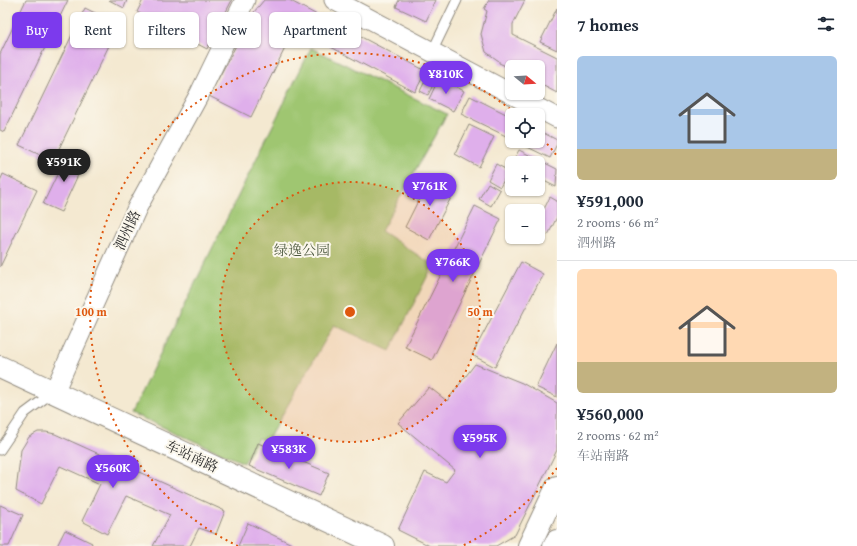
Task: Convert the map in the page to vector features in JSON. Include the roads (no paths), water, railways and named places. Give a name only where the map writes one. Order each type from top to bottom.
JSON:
[{"type":"street","name":"泗州路","points":[[54,392],[137,208],[200,93],[245,0]]},
{"type":"street","points":[[334,0],[557,118]]},
{"type":"street","name":"车站南路","points":[[0,367],[383,546]]},
{"type":"street","points":[[529,546],[557,488]]},
{"type":"street","points":[[554,546],[557,540]]},
{"type":"lane","points":[[432,52],[457,0]]},
{"type":"lane","name":"泗州路","points":[[0,450],[25,413],[54,392]]},
{"type":"park label","name":"绿逸公园","points":[[302,250]]}]
